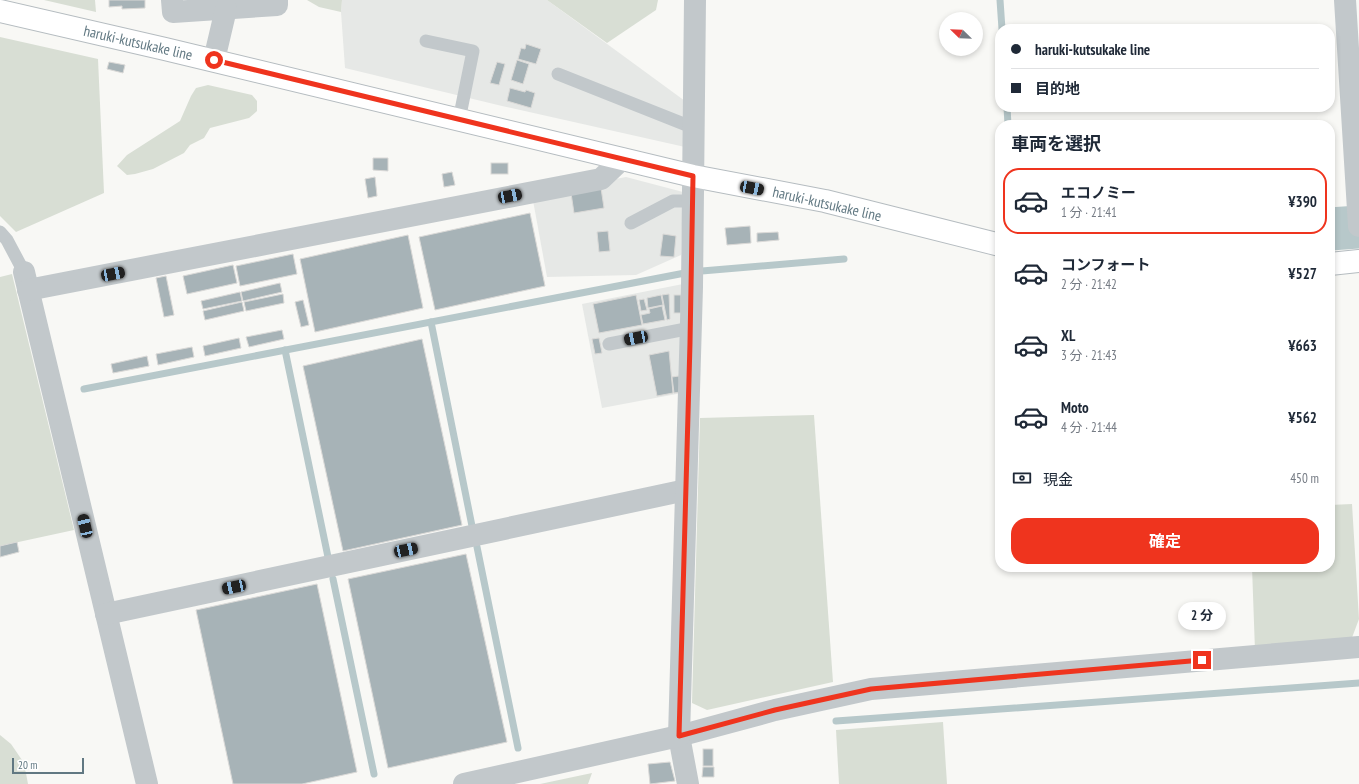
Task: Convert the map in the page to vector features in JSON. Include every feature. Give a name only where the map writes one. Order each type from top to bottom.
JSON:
[{"type":"main road","name":"haruki-kutsukake line","points":[[0,12],[214,60],[693,176],[825,202],[995,245]]},
{"type":"main road","points":[[1335,263],[1359,261]]},
{"type":"street","points":[[172,0],[173,12],[277,5],[277,0]]},
{"type":"street","points":[[688,784],[679,736],[692,287],[695,0]]},
{"type":"street","points":[[1345,0],[1359,226]]},
{"type":"street","points":[[214,60],[226,8]]},
{"type":"street","points":[[147,784],[26,281],[601,178],[622,159]]},
{"type":"street","points":[[106,614],[686,490]]},
{"type":"street","points":[[464,784],[679,736],[775,710],[871,689],[1359,647]]},
{"type":"lane","points":[[426,41],[473,51],[459,120]]},
{"type":"lane","points":[[558,74],[694,128]]},
{"type":"lane","points":[[631,223],[673,201],[693,201]]},
{"type":"lane","points":[[2,238],[26,281]]},
{"type":"lane","points":[[609,344],[691,328]]},
{"type":"shaded area","points":[[44,0],[95,0],[96,12]]},
{"type":"shaded area","points":[[307,0],[342,0],[341,12],[319,7]]},
{"type":"shaded area","points":[[342,0],[547,0],[685,101],[685,147],[502,106],[345,68],[341,12]]},
{"type":"shaded area","points":[[547,0],[658,0],[656,10],[607,43]]},
{"type":"shaded area","points":[[0,37],[98,59],[104,193],[16,232],[0,216]]},
{"type":"shaded area","points":[[208,85],[252,95],[257,101],[257,111],[249,118],[210,128],[204,138],[190,145],[184,153],[153,169],[127,175],[117,166],[127,155],[180,121],[196,88]]},
{"type":"shaded area","points":[[626,177],[683,192],[681,255],[636,275],[547,277],[532,195]]},
{"type":"shaded area","points":[[12,274],[74,530],[0,546],[0,277]]},
{"type":"shaded area","points":[[683,284],[682,393],[602,408],[582,304]]},
{"type":"shaded area","points":[[814,415],[833,682],[707,710],[692,703],[700,418]]},
{"type":"shaded area","points":[[1352,504],[1359,619],[1350,643],[1255,651],[1252,572],[1335,572],[1335,505]]},
{"type":"shaded area","points":[[943,722],[947,784],[839,784],[836,730]]},
{"type":"shaded area","points":[[0,735],[11,744],[24,763],[28,784],[0,784]]},
{"type":"shaded area","points":[[592,773],[588,784],[540,784]]},
{"type":"building","points":[[109,0],[145,0],[145,8],[122,9],[122,6],[109,7]]},
{"type":"building","points":[[526,44],[541,49],[536,64],[518,59],[521,48],[525,49]]},
{"type":"building","points":[[517,60],[529,64],[523,84],[511,80]]},
{"type":"building","points":[[109,62],[125,65],[123,73],[107,69]]},
{"type":"building","points":[[497,62],[505,64],[499,85],[490,83]]},
{"type":"building","points":[[510,88],[535,93],[531,108],[507,101]]},
{"type":"building","points":[[373,158],[388,158],[388,171],[373,170]]},
{"type":"building","points":[[491,163],[508,163],[508,174],[491,174]]},
{"type":"building","points":[[452,172],[455,185],[444,187],[442,174]]},
{"type":"building","points":[[375,177],[377,196],[368,198],[365,179]]},
{"type":"building","points":[[601,188],[604,208],[574,213],[571,193]]},
{"type":"building","points":[[530,213],[545,286],[435,310],[419,237]]},
{"type":"building","points":[[750,226],[751,243],[727,245],[725,228]]},
{"type":"building","points":[[608,231],[610,251],[599,252],[597,232]]},
{"type":"building","points":[[778,232],[779,240],[757,242],[757,233]]},
{"type":"building","points":[[663,234],[676,236],[674,257],[660,256]]},
{"type":"building","points":[[408,235],[423,308],[315,332],[300,259]]},
{"type":"building","points":[[293,254],[297,274],[240,286],[236,266]]},
{"type":"building","points":[[233,265],[237,283],[187,294],[183,276]]},
{"type":"building","points":[[166,276],[174,315],[164,317],[156,278]]},
{"type":"building","points":[[280,283],[282,292],[243,301],[241,292]]},
{"type":"building","points":[[240,292],[242,301],[203,309],[201,301]]},
{"type":"building","points":[[283,294],[284,303],[246,311],[244,302]]},
{"type":"building","points":[[669,294],[670,319],[667,320],[662,295]]},
{"type":"building","points":[[636,295],[642,325],[599,333],[593,304]]},
{"type":"building","points":[[661,295],[663,305],[648,308],[647,298]]},
{"type":"building","points":[[674,295],[681,295],[681,313],[674,313]]},
{"type":"building","points":[[644,299],[647,310],[641,311],[639,300]]},
{"type":"building","points":[[303,300],[309,325],[301,327],[295,302]]},
{"type":"building","points":[[242,302],[244,311],[205,320],[203,311]]},
{"type":"building","points":[[662,306],[665,320],[643,324],[641,315],[650,313],[649,309]]},
{"type":"building","points":[[282,330],[284,339],[249,347],[246,337]]},
{"type":"building","points":[[239,338],[241,348],[205,356],[203,346]]},
{"type":"building","points":[[599,338],[602,353],[595,354],[592,339]]},
{"type":"building","points":[[422,339],[462,525],[343,551],[303,366]]},
{"type":"building","points":[[192,347],[194,357],[158,365],[156,354]]},
{"type":"building","points":[[669,351],[673,393],[657,396],[649,355]]},
{"type":"building","points":[[147,356],[149,366],[113,373],[111,364]]},
{"type":"building","points":[[679,376],[680,392],[674,393],[672,377]]},
{"type":"building","points":[[17,542],[19,552],[0,557],[0,546]]},
{"type":"building","points":[[466,554],[507,742],[388,768],[348,579]]},
{"type":"building","points":[[317,584],[357,772],[302,784],[233,784],[196,610]]},
{"type":"building","points":[[703,749],[713,749],[713,766],[703,766]]},
{"type":"building","points":[[670,762],[675,781],[650,784],[648,764]]},
{"type":"building","points":[[703,767],[714,767],[714,777],[702,777]]},
{"type":"waterway","points":[[1000,0],[1002,24]]},
{"type":"waterway","points":[[1007,112],[1008,120]]},
{"type":"waterway","points":[[1335,229],[1359,227]]},
{"type":"waterway","points":[[84,389],[690,272],[844,259]]},
{"type":"waterway","points":[[431,322],[472,526]]},
{"type":"waterway","points":[[285,350],[328,557]]},
{"type":"waterway","points":[[477,547],[518,748]]},
{"type":"waterway","points":[[333,579],[374,774]]},
{"type":"waterway","points":[[836,721],[1359,683]]},
{"type":"route","points":[[214,60],[693,176],[679,736],[775,710],[871,689],[1202,660]]}]
